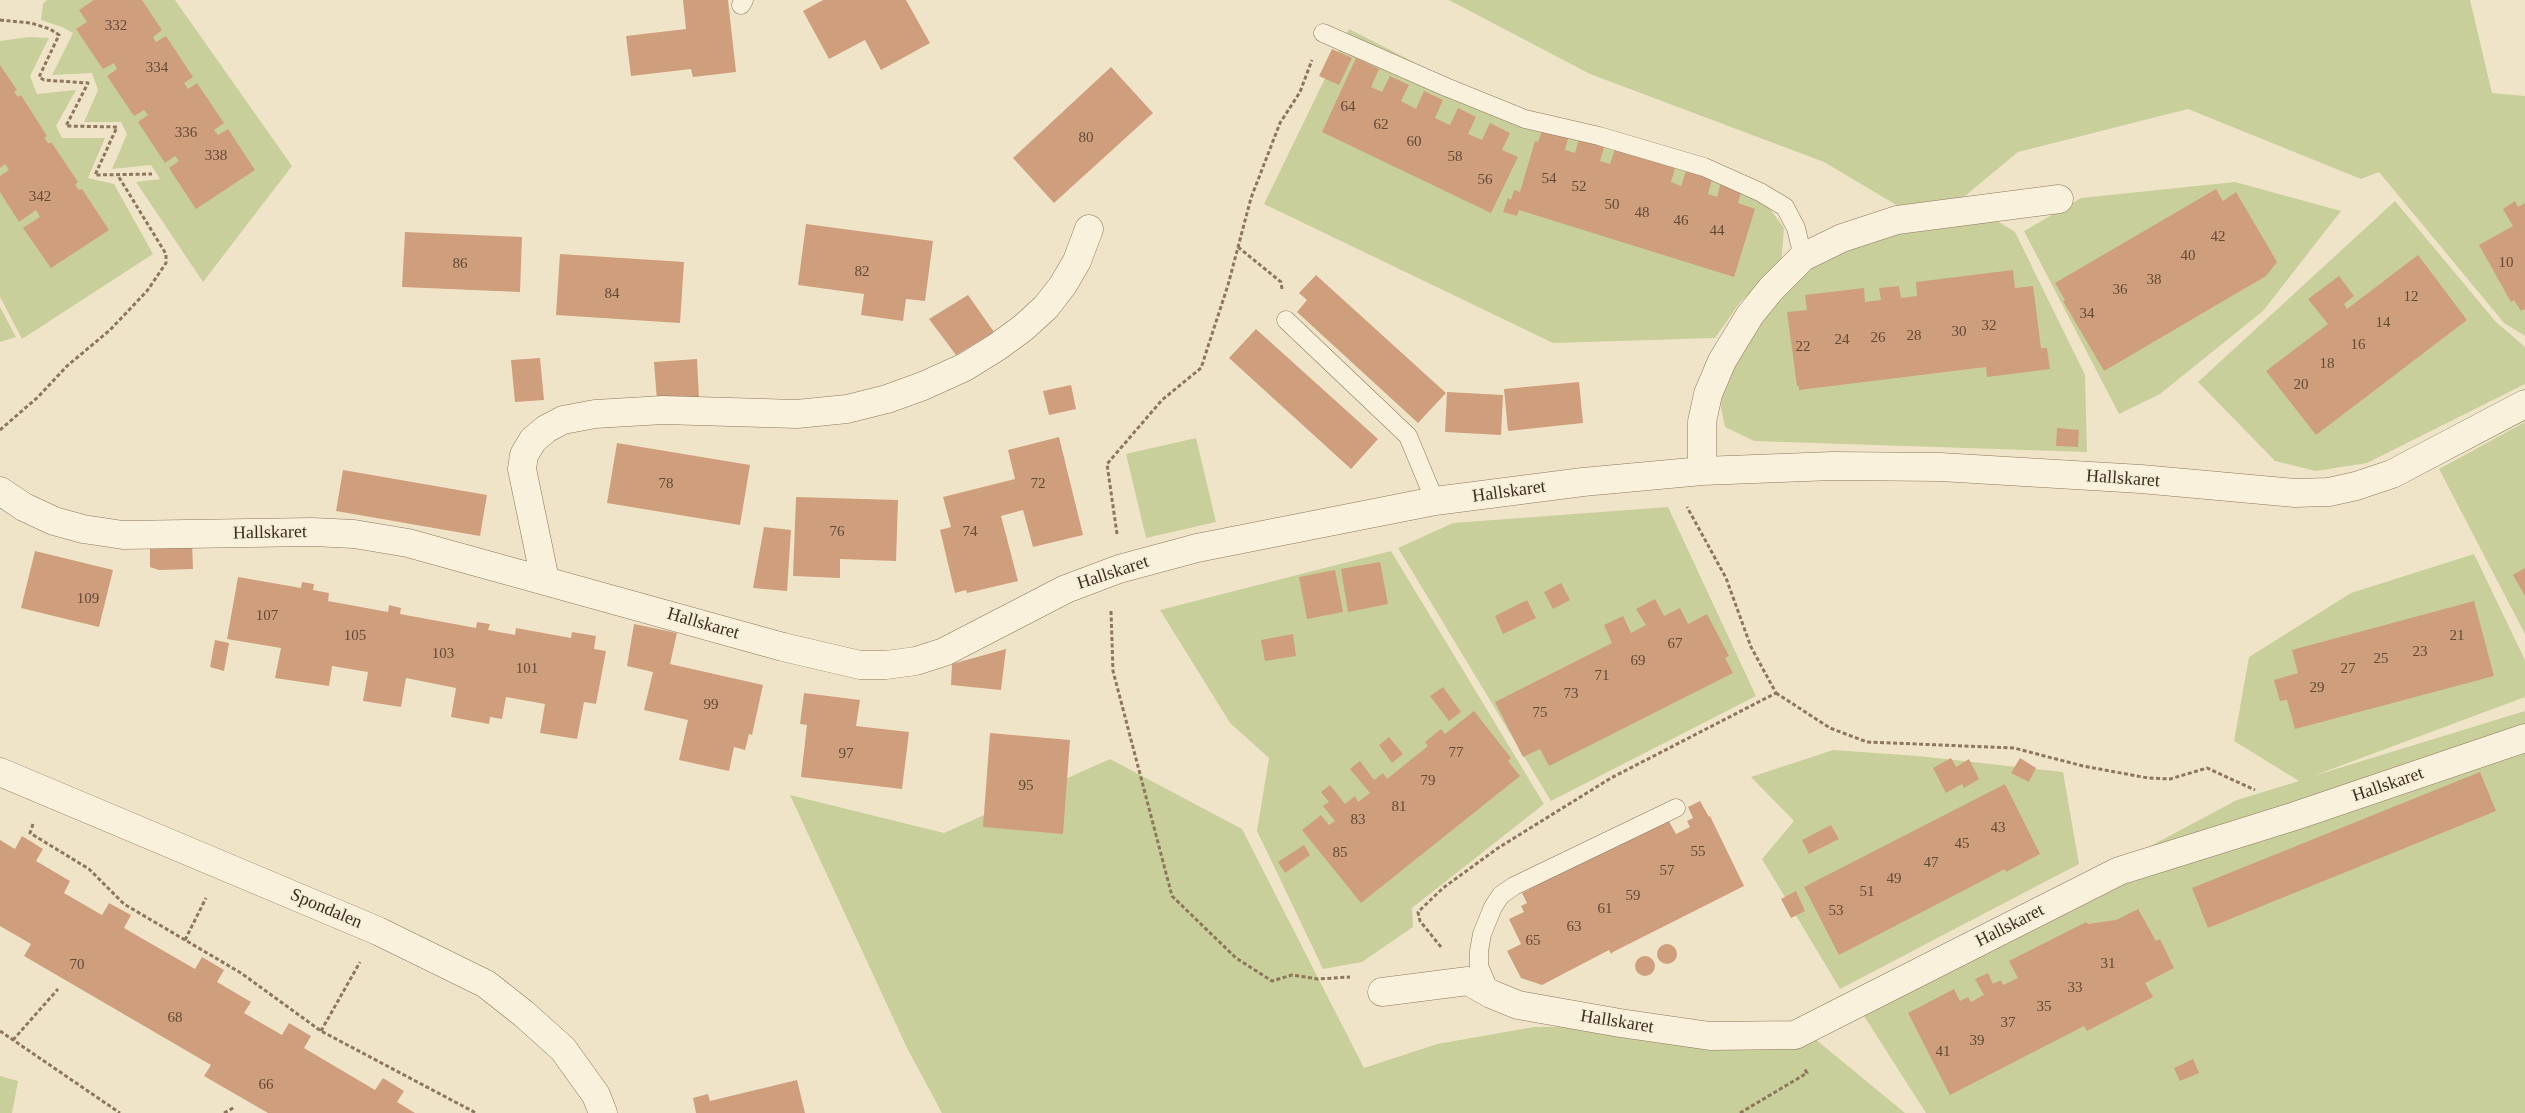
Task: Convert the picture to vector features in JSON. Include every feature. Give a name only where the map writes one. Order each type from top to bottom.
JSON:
[{"type":"street","points":[[1689,472],[1708,394],[1722,361],[1750,315],[1771,289],[1803,257],[1842,238],[1897,220],[2059,199]]},
{"type":"street","points":[[545,580],[522,469],[524,455],[533,440],[546,429],[563,420],[595,414],[664,410],[797,414],[847,409],[888,399],[965,366],[997,348],[1023,328],[1046,307],[1063,285],[1077,261],[1089,229]]},
{"type":"street","name":"Hallskaret","points":[[0,490],[24,507],[54,521],[83,529],[123,535],[312,532],[354,534],[408,542],[822,657],[860,665],[886,665],[916,661],[944,652],[1066,589],[1119,569],[1197,548],[1435,501],[1583,482],[1689,472],[1833,466],[1940,467],[2141,479],[2294,493],[2329,492],[2356,486],[2392,474],[2525,404]]},
{"type":"street","name":"Hallskaret","points":[[1382,992],[1479,988],[1518,1005],[1710,1036],[1795,1035],[2120,871],[2296,816],[2525,738]]},
{"type":"street","name":"Spondalen","points":[[0,772],[378,931],[486,984],[524,1014],[562,1049],[596,1095],[603,1113]]},
{"type":"lane","points":[[1323,33],[1446,87],[1525,119],[1599,136],[1704,167],[1760,192],[1785,207],[1796,228],[1803,257]]},
{"type":"lane","points":[[1286,320],[1408,436],[1435,501]]},
{"type":"lane","points":[[1479,988],[1479,951],[1482,934],[1492,906],[1501,895],[1514,886],[1676,808]]},
{"type":"path","points":[[0,20],[31,23],[50,29],[59,35],[39,78],[44,80],[88,82],[66,126],[117,128],[95,175],[152,174]]},
{"type":"path","points":[[1323,33],[1300,92],[1280,123],[1251,198],[1201,368],[1162,400],[1107,464],[1119,548],[1119,569],[1110,593],[1113,671],[1172,896],[1236,958],[1272,981],[1292,975],[1318,979],[1354,977],[1382,992]]},
{"type":"path","points":[[0,430],[38,397],[67,366],[110,330],[146,291],[166,263],[166,254],[117,174]]},
{"type":"path","points":[[1238,247],[1281,282],[1286,320]]},
{"type":"path","points":[[1689,472],[1688,510],[1726,578],[1751,647],[1776,693],[1830,728],[1867,742],[2014,748],[2083,766],[2170,779],[2206,768],[2269,796],[2296,816]]},
{"type":"path","points":[[1479,988],[1420,921],[1418,912],[1443,888],[1490,853],[1545,817],[1611,778],[1776,693]]},
{"type":"path","points":[[45,791],[30,833],[89,869],[124,904],[241,973],[321,1031],[476,1113]]},
{"type":"path","points":[[185,940],[222,865]]},
{"type":"path","points":[[321,1031],[378,931]]},
{"type":"path","points":[[13,1040],[58,989]]},
{"type":"path","points":[[0,1032],[120,1113]]},
{"type":"path","points":[[1740,1113],[1807,1073],[1798,1062]]},
{"type":"path","points":[[224,1113],[235,1106]]},
{"type":"green space","points":[[47,0],[175,0],[292,166],[203,282],[136,182],[160,179],[151,165],[112,169],[127,134],[121,122],[84,122],[98,90],[92,73],[52,75],[73,33],[41,20],[43,4]]},
{"type":"green space","points":[[1449,0],[2470,0],[2492,93],[2525,96],[2525,336],[2504,323],[2379,172],[2361,179],[2188,109],[2018,152],[1930,225],[1824,162],[1590,74]]},
{"type":"green space","points":[[1349,29],[1525,119],[1741,175],[1765,202],[1784,228],[1781,266],[1741,301],[1715,338],[1553,343],[1264,204]]},
{"type":"green space","points":[[29,37],[49,38],[30,76],[37,94],[76,90],[56,126],[62,138],[105,138],[88,178],[114,184],[153,254],[22,339],[0,297],[0,41]]},
{"type":"green space","points":[[2235,182],[2341,211],[2263,311],[2160,394],[2119,414],[2024,231],[2081,198]]},
{"type":"green space","points":[[2395,201],[2496,322],[2525,347],[2525,384],[2367,463],[2316,471],[2275,461],[2198,382]]},
{"type":"green space","points":[[1997,221],[2015,232],[2085,375],[2087,452],[1754,441],[1725,427],[1719,398],[1736,364],[1770,310],[1802,272],[1833,254],[1911,229]]},
{"type":"green space","points":[[0,307],[16,337],[0,342]]},
{"type":"green space","points":[[2525,422],[2525,634],[2439,469]]},
{"type":"green space","points":[[1196,438],[1216,522],[1146,538],[1126,454]]},
{"type":"green space","points":[[1668,507],[1756,696],[1551,801],[1398,548],[1453,523]]},
{"type":"green space","points":[[1391,551],[1544,804],[1412,908],[1413,927],[1362,962],[1323,969],[1257,831],[1269,758],[1230,723],[1160,610]]},
{"type":"green space","points":[[2474,554],[2525,660],[2525,697],[2313,776],[2525,711],[2525,1113],[1926,1113],[1864,1016],[2115,889],[2111,867],[2237,800],[2299,781],[2234,741],[2249,657],[2351,593]]},
{"type":"green space","points":[[1833,750],[1918,756],[2063,772],[2079,864],[1840,989],[1762,859],[1794,821],[1751,777]]},
{"type":"green space","points":[[1110,759],[1242,829],[1364,1068],[1437,1044],[1534,1027],[1797,1024],[1905,1113],[942,1113],[907,1048],[790,795],[944,833]]},
{"type":"green space","points":[[0,1076],[18,1081],[12,1113],[0,1113]]},
{"type":"building","points":[[94,0],[142,0],[162,30],[153,37],[156,42],[166,36],[193,77],[184,83],[188,89],[197,83],[224,123],[214,130],[218,135],[228,129],[255,170],[196,209],[169,168],[179,161],[175,156],[165,163],[138,122],[148,115],[144,110],[134,116],[107,76],[117,69],[114,63],[103,69],[76,29],[87,22],[79,10]]},
{"type":"building","points":[[683,0],[728,0],[736,72],[693,77],[691,69],[631,76],[626,36],[686,29]]},
{"type":"building","points":[[823,0],[906,0],[930,43],[881,70],[865,40],[829,59],[803,11]]},
{"type":"building","points":[[1332,49],[1352,58],[1339,85],[1319,76]]},
{"type":"building","points":[[1356,58],[1379,69],[1371,87],[1382,92],[1390,76],[1409,85],[1401,101],[1416,109],[1424,91],[1443,100],[1435,118],[1450,125],[1458,108],[1476,117],[1468,134],[1482,140],[1490,123],[1510,133],[1502,150],[1518,157],[1491,213],[1322,132]]},
{"type":"building","points":[[0,65],[17,90],[14,92],[18,97],[21,95],[47,136],[44,138],[49,144],[51,142],[78,182],[75,185],[79,190],[82,189],[109,230],[51,268],[23,228],[40,217],[36,210],[19,222],[0,192],[0,176],[9,170],[5,164],[0,168]]},
{"type":"building","points":[[1111,67],[1153,113],[1054,203],[1013,158]]},
{"type":"building","points":[[1543,128],[1569,135],[1565,150],[1575,153],[1579,139],[1604,147],[1600,161],[1610,164],[1615,149],[1675,168],[1671,182],[1681,186],[1686,171],[1712,179],[1708,194],[1717,197],[1721,182],[1742,189],[1738,203],[1755,209],[1734,277],[1519,210],[1517,216],[1503,212],[1508,198],[1511,200],[1514,190],[1520,192],[1535,141],[1538,142]]},
{"type":"building","points":[[2216,189],[2223,201],[2236,192],[2277,262],[2266,276],[2104,371],[2063,301],[2065,300],[2055,283]]},
{"type":"building","points":[[2515,201],[2518,207],[2525,203],[2525,309],[2521,311],[2514,300],[2511,302],[2479,245],[2513,226],[2503,209]]},
{"type":"building","points":[[806,224],[933,241],[925,301],[906,299],[903,321],[861,315],[864,294],[798,285]]},
{"type":"building","points":[[405,232],[522,237],[520,292],[402,287]]},
{"type":"building","points":[[560,254],[684,262],[680,323],[556,315]]},
{"type":"building","points":[[2418,255],[2467,320],[2316,435],[2266,371],[2328,324],[2308,299],[2339,276],[2354,296],[2344,304],[2347,309]]},
{"type":"building","points":[[2013,270],[2015,288],[2033,286],[2041,348],[2047,348],[2050,369],[1987,377],[1986,367],[1799,390],[1787,312],[1807,310],[1805,295],[1864,288],[1865,302],[1881,300],[1879,288],[1899,286],[1901,298],[1917,296],[1916,282]]},
{"type":"building","points":[[1316,275],[1446,393],[1418,423],[1297,312],[1307,300],[1299,293]]},
{"type":"building","points":[[968,295],[994,332],[956,355],[929,319]]},
{"type":"building","points":[[1256,329],[1378,439],[1351,469],[1229,358]]},
{"type":"building","points":[[540,358],[544,400],[515,402],[511,360]]},
{"type":"building","points":[[697,359],[699,398],[657,401],[654,362]]},
{"type":"building","points":[[1579,382],[1583,423],[1508,431],[1504,389]]},
{"type":"building","points":[[1071,385],[1076,409],[1049,415],[1043,391]]},
{"type":"building","points":[[1447,392],[1503,395],[1501,435],[1445,432]]},
{"type":"building","points":[[2057,428],[2079,430],[2078,447],[2056,446]]},
{"type":"building","points":[[1059,437],[1083,535],[1033,547],[1023,510],[1001,516],[1018,581],[967,593],[966,590],[955,593],[940,530],[951,527],[943,497],[1015,479],[1008,450]]},
{"type":"building","points":[[617,443],[750,465],[740,525],[607,503]]},
{"type":"building","points":[[343,470],[487,495],[480,536],[336,511]]},
{"type":"building","points":[[796,497],[898,500],[896,561],[840,559],[840,578],[793,576]]},
{"type":"building","points":[[764,527],[791,530],[787,591],[753,588]]},
{"type":"building","points":[[192,543],[193,569],[159,570],[150,567],[150,545]]},
{"type":"building","points":[[35,551],[113,570],[99,627],[21,608]]},
{"type":"building","points":[[1380,562],[1388,604],[1348,612],[1341,569]]},
{"type":"building","points":[[2525,568],[2525,596],[2513,575]]},
{"type":"building","points":[[1335,570],[1343,612],[1307,619],[1299,577]]},
{"type":"building","points":[[238,577],[301,588],[302,582],[314,584],[313,590],[329,593],[328,601],[388,612],[389,605],[401,608],[400,614],[476,628],[477,622],[490,624],[488,630],[515,635],[516,628],[571,638],[572,632],[596,636],[594,649],[606,651],[596,704],[584,702],[577,739],[540,733],[545,704],[506,697],[502,719],[490,717],[489,724],[451,717],[456,688],[406,678],[401,707],[363,701],[368,672],[332,666],[329,686],[275,678],[281,648],[227,639]]},
{"type":"building","points":[[1561,583],[1570,600],[1553,609],[1544,592]]},
{"type":"building","points":[[1655,599],[1664,616],[1680,608],[1688,624],[1707,614],[1729,656],[1725,658],[1733,673],[1549,766],[1540,749],[1523,757],[1495,702],[1612,643],[1604,625],[1623,616],[1631,633],[1646,625],[1636,609]]},
{"type":"building","points":[[1527,600],[1536,618],[1503,634],[1495,616]]},
{"type":"building","points":[[2474,601],[2494,676],[2295,729],[2287,700],[2280,701],[2274,680],[2298,673],[2292,650]]},
{"type":"building","points":[[634,624],[677,633],[670,664],[763,685],[752,735],[749,734],[745,750],[734,747],[729,771],[679,760],[688,720],[644,710],[653,672],[627,666]]},
{"type":"building","points":[[1293,634],[1296,656],[1265,661],[1261,640]]},
{"type":"building","points":[[215,640],[229,643],[224,671],[210,667]]},
{"type":"building","points":[[1006,649],[1001,690],[951,685],[952,664]]},
{"type":"building","points":[[1443,687],[1461,712],[1449,721],[1430,696]]},
{"type":"building","points":[[804,693],[860,700],[856,726],[909,732],[902,789],[801,777],[807,725],[800,724]]},
{"type":"building","points":[[1474,711],[1511,758],[1508,761],[1520,776],[1361,903],[1302,830],[1321,815],[1329,825],[1335,821],[1323,806],[1329,802],[1321,792],[1330,785],[1345,804],[1355,796],[1358,802],[1370,793],[1350,769],[1360,761],[1374,780],[1383,773],[1387,779],[1428,746],[1425,742],[1441,729],[1445,734]]},
{"type":"building","points":[[990,733],[1070,740],[1063,834],[983,827]]},
{"type":"building","points":[[1389,737],[1403,754],[1392,763],[1379,745]]},
{"type":"building","points":[[1951,758],[1956,767],[1969,759],[1979,779],[1964,788],[1962,784],[1946,793],[1933,768]]},
{"type":"building","points":[[2020,758],[2036,768],[2029,782],[2011,773]]},
{"type":"building","points":[[2480,772],[2496,811],[2208,928],[2192,888]]},
{"type":"building","points":[[2005,784],[2040,854],[2006,872],[2005,869],[1839,955],[1804,887]]},
{"type":"building","points":[[1700,801],[1710,816],[1744,886],[1611,954],[1609,950],[1542,985],[1521,978],[1507,951],[1521,944],[1509,919],[1524,912],[1521,906],[1527,903],[1522,893],[1667,818],[1676,834],[1690,827],[1687,821],[1693,818],[1688,807]]},
{"type":"building","points":[[1831,825],[1839,839],[1809,854],[1802,840]]},
{"type":"building","points":[[22,836],[43,849],[36,861],[70,881],[64,893],[102,915],[109,903],[131,915],[124,928],[195,969],[202,957],[224,970],[217,982],[251,1002],[244,1013],[282,1035],[289,1023],[311,1036],[304,1048],[375,1090],[383,1078],[404,1091],[397,1102],[415,1113],[268,1113],[204,1076],[211,1065],[24,956],[31,944],[0,926],[0,840],[15,849]]},
{"type":"building","points":[[1304,845],[1310,855],[1285,873],[1278,862]]},
{"type":"building","points":[[1796,891],[1805,911],[1791,918],[1781,899]]},
{"type":"building","points":[[2138,909],[2156,941],[2160,939],[2174,968],[2145,983],[2153,997],[2087,1031],[2084,1026],[1950,1095],[1908,1013],[1954,989],[1960,1001],[1968,997],[1971,1002],[1984,995],[1975,979],[1988,973],[1993,984],[2001,980],[2003,985],[2018,978],[2009,961],[2086,922],[2088,924],[2116,920]]},
{"type":"building","points":[[1667,944],[1674,947],[1677,954],[1674,961],[1667,964],[1660,961],[1657,954],[1660,947]]},
{"type":"building","points":[[1645,956],[1652,959],[1655,966],[1652,973],[1645,976],[1638,973],[1635,966],[1638,959]]},
{"type":"building","points":[[2193,1059],[2199,1073],[2180,1081],[2174,1068]]},
{"type":"building","points":[[797,1080],[805,1113],[696,1113],[693,1098],[708,1094],[710,1101]]}]
